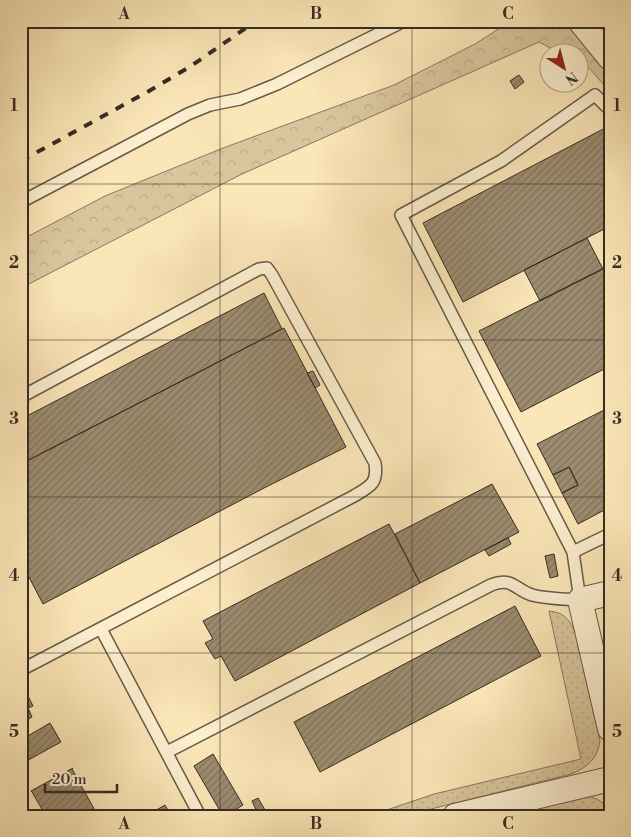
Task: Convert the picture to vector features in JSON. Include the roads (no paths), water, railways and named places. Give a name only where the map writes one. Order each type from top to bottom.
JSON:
[{"type":"street","points":[[580,21],[610,58]]},
{"type":"street","points":[[610,592],[580,600],[610,729]]},
{"type":"street","points":[[455,816],[610,779]]},
{"type":"lane","points":[[21,202],[188,114],[210,105],[240,99],[277,84],[404,21]]},
{"type":"lane","points":[[167,752],[496,583],[511,584],[538,596],[580,600],[574,552],[402,215],[501,161],[595,95],[610,110]]},
{"type":"lane","points":[[21,397],[259,268],[267,268],[376,462],[374,481],[365,490],[21,670]]},
{"type":"lane","points":[[574,552],[610,534]]},
{"type":"lane","points":[[101,629],[200,816]]},
{"type":"railway","points":[[21,161],[191,66],[256,21]]}]
